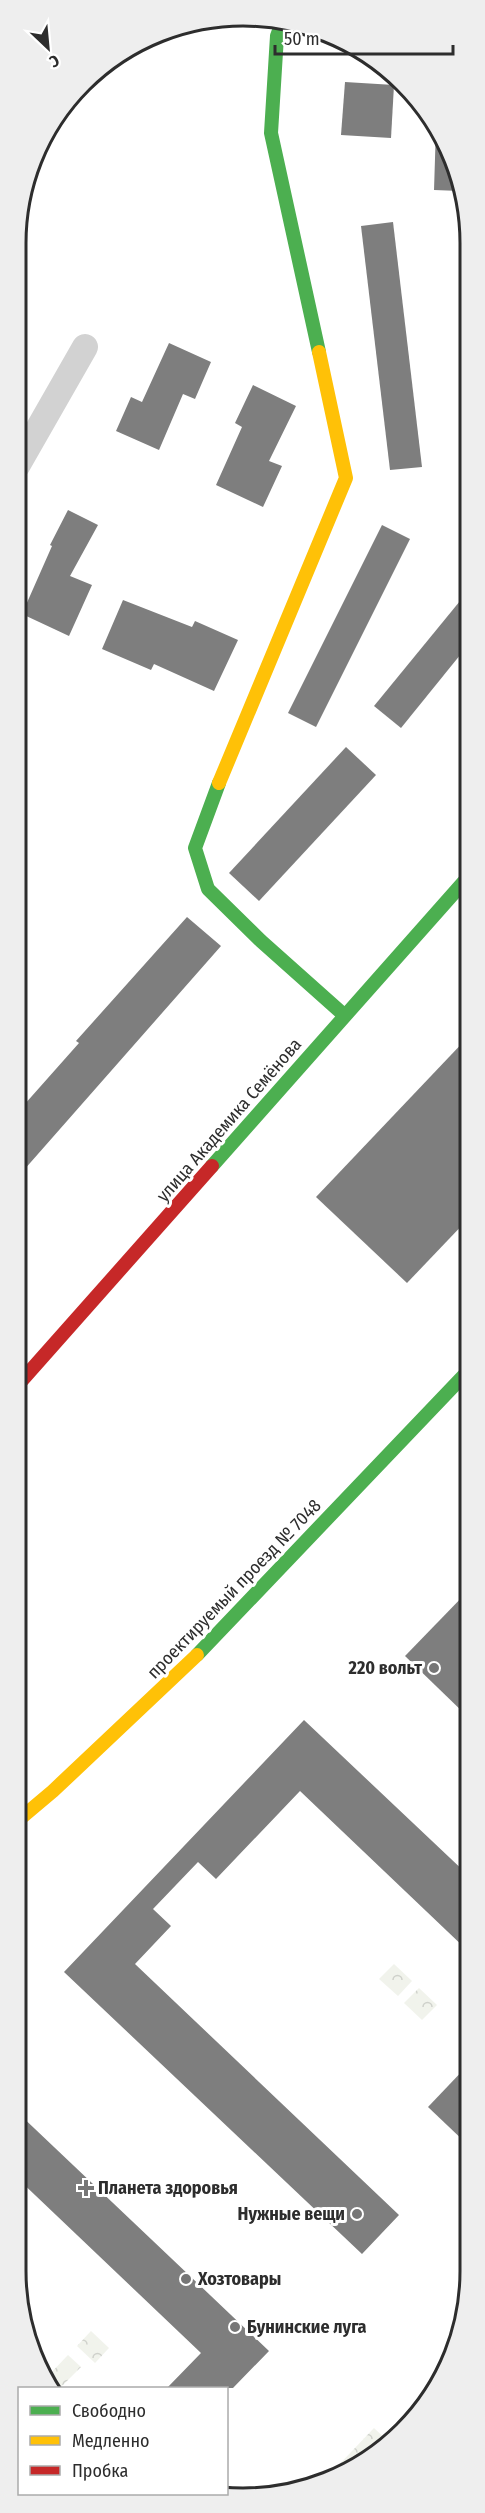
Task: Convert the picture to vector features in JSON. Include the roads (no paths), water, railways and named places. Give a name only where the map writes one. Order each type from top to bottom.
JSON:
[{"type":"street","points":[[280,29],[277,36],[271,133],[346,478],[231,751],[195,848],[208,889],[261,942],[345,1015]]},
{"type":"street","points":[[26,450],[85,347]]},
{"type":"street","name":"улица Академика Семёнова","points":[[26,1376],[460,886]]},
{"type":"street","name":"проектируемый проезд № 7048","points":[[26,1814],[193,1659],[460,1379]]},
{"type":"place","name":"220 вольт","points":[[434,1668]]},
{"type":"place","name":"Планета здоровья","points":[[86,2188]]},
{"type":"place","name":"Нужные вещи","points":[[357,2214]]},
{"type":"place","name":"Хозтовары","points":[[186,2279]]},
{"type":"place","name":"Бунинские луга","points":[[235,2327]]}]
